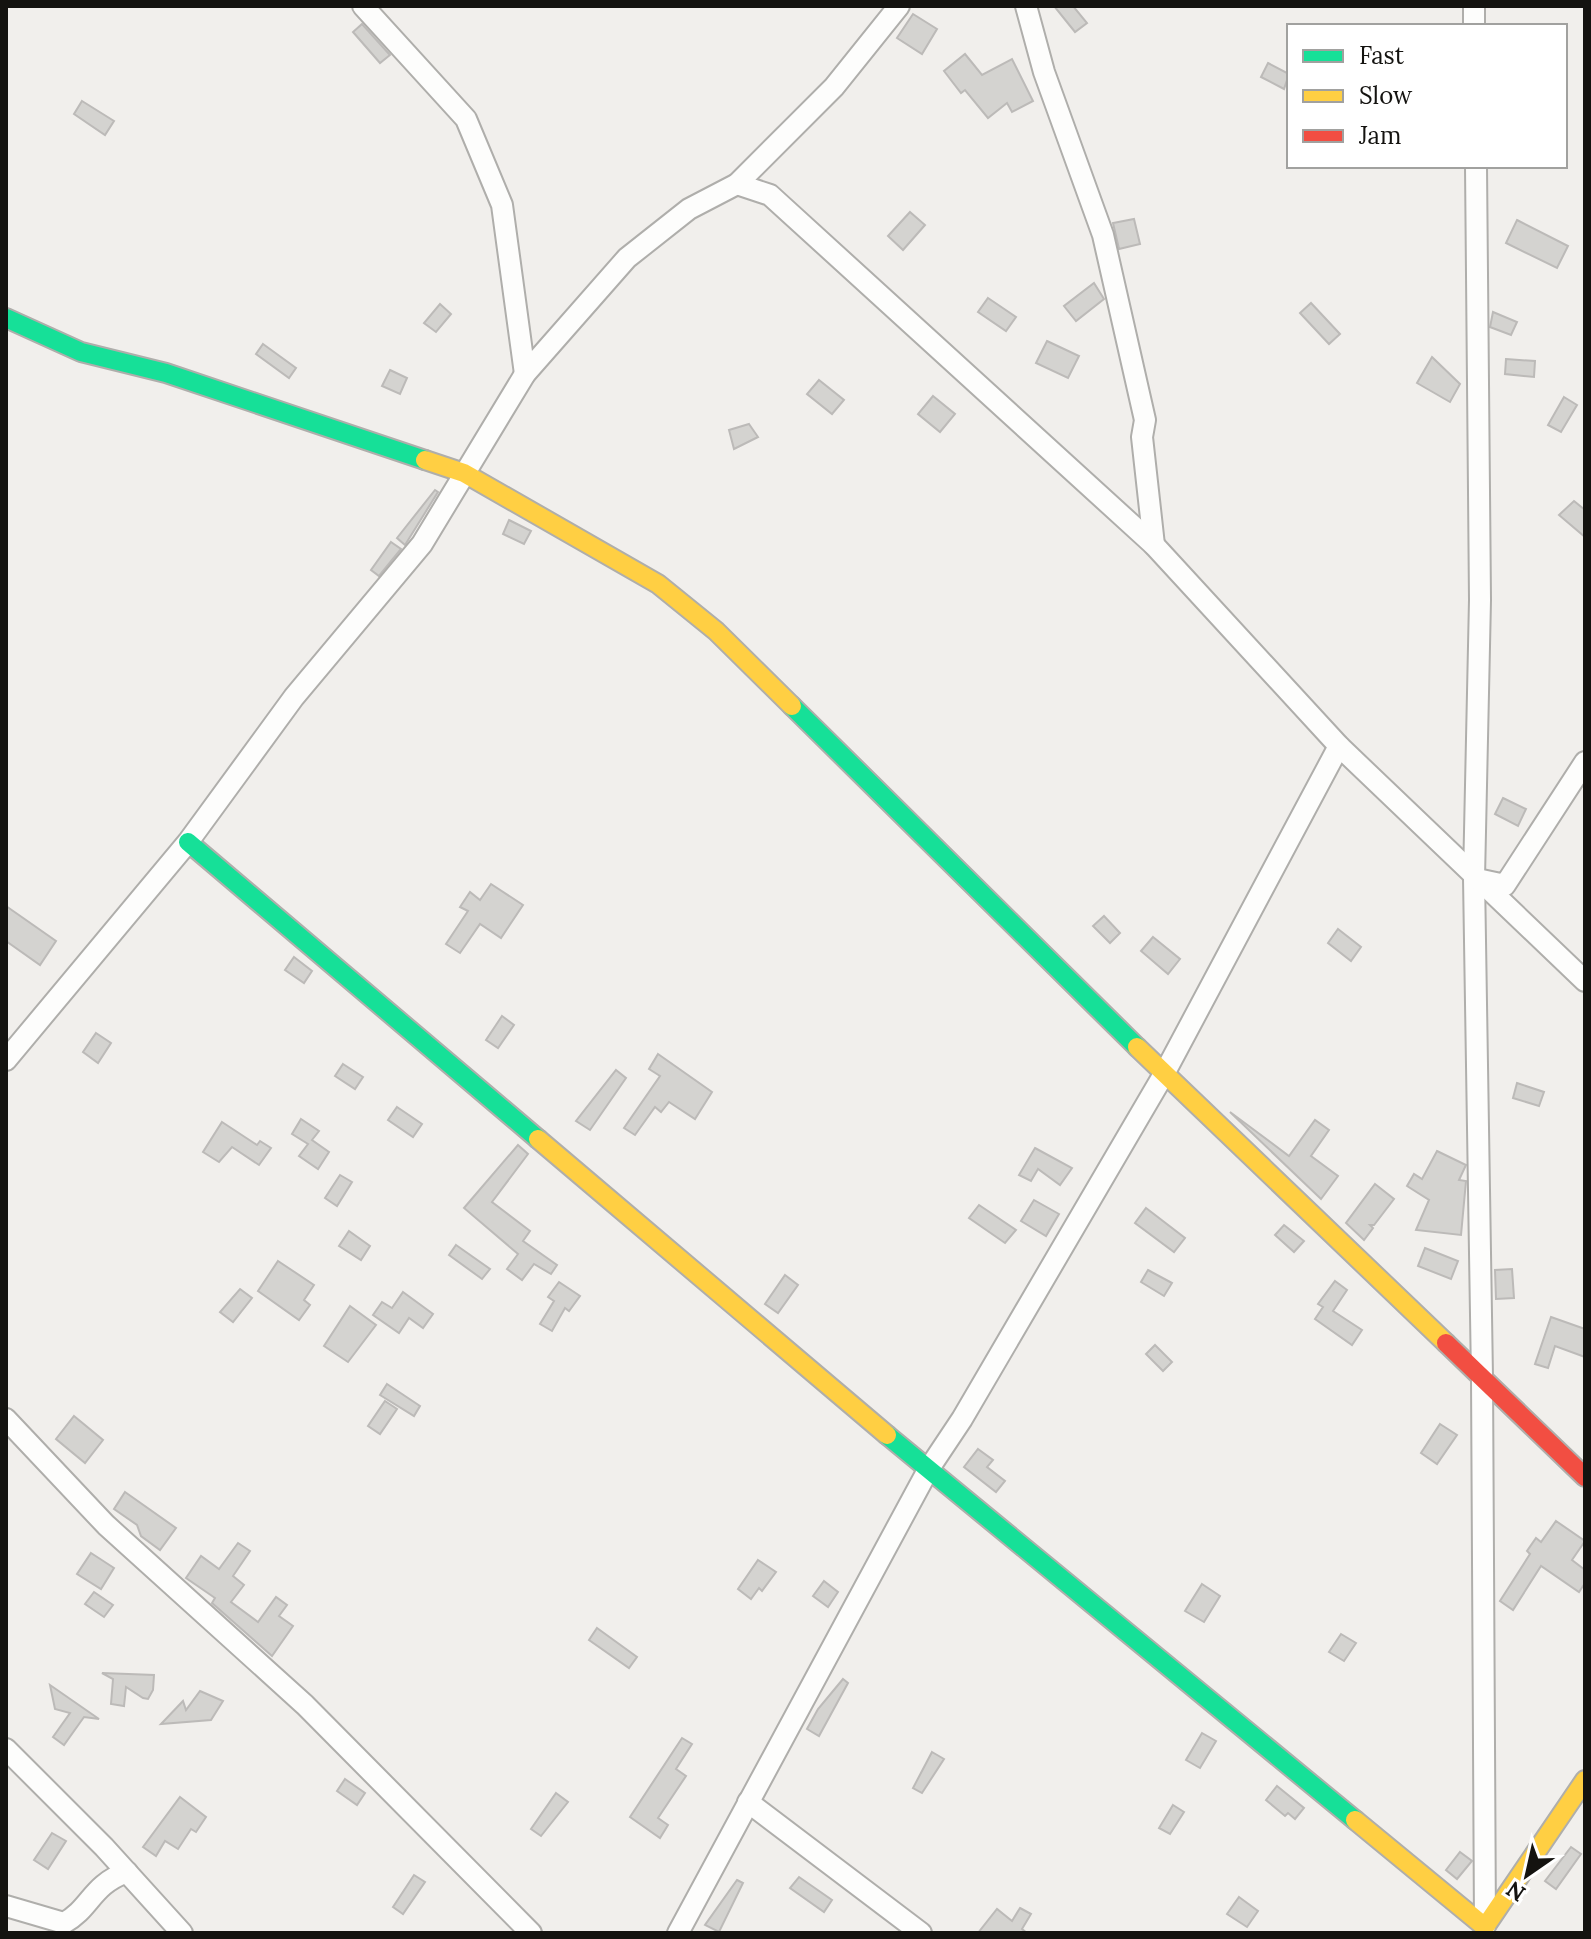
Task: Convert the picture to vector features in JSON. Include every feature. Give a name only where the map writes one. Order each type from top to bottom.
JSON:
[{"type":"street","points":[[363,6],[466,119],[502,205],[525,374]]},
{"type":"street","points":[[6,1060],[188,842],[294,697],[422,544],[525,374],[627,258],[689,209],[737,184],[834,87],[899,6]]},
{"type":"street","points":[[1026,6],[1044,72],[1103,235],[1145,420],[1142,437],[1154,545]]},
{"type":"street","points":[[1476,168],[1480,600],[1474,878],[1486,1930]]},
{"type":"street","points":[[737,184],[770,195],[1154,545],[1339,746],[1395,796],[1474,878],[1585,981]]},
{"type":"street","points":[[6,318],[81,352],[166,373],[464,473],[658,584],[716,631],[1164,1074],[1482,1377],[1582,1467]]},
{"type":"street","points":[[678,1933],[928,1470],[962,1419],[1164,1074],[1339,746]]},
{"type":"street","points":[[1474,878],[1505,885],[1585,762]]},
{"type":"street","points":[[188,842],[928,1470],[1486,1930]]},
{"type":"street","points":[[6,1419],[106,1525],[305,1705],[531,1933]]},
{"type":"street","points":[[6,1749],[127,1872],[182,1933]]},
{"type":"street","points":[[1486,1930],[1585,1780]]},
{"type":"street","points":[[748,1802],[921,1933]]},
{"type":"street","points":[[6,1906],[64,1923],[76,1916],[88,1897],[108,1879],[127,1872]]},
{"type":"building","points":[[1054,6],[1073,6],[1087,23],[1075,32]]},
{"type":"building","points":[[913,14],[937,29],[922,54],[897,38]]},
{"type":"building","points":[[362,24],[390,55],[380,63],[353,32]]},
{"type":"building","points":[[965,54],[982,75],[1012,59],[1033,101],[1012,112],[1007,103],[988,118],[965,90],[961,93],[944,71]]},
{"type":"building","points":[[1268,63],[1287,73],[1284,89],[1261,77]]},
{"type":"building","points":[[82,101],[114,121],[105,135],[74,114]]},
{"type":"building","points":[[910,212],[925,225],[903,250],[888,236]]},
{"type":"building","points":[[1134,219],[1140,244],[1119,249],[1113,223]]},
{"type":"building","points":[[1517,220],[1568,246],[1557,268],[1506,243]]},
{"type":"building","points":[[1094,283],[1104,299],[1076,321],[1064,306]]},
{"type":"building","points":[[988,298],[1016,317],[1006,331],[978,312]]},
{"type":"building","points":[[1311,303],[1340,334],[1329,344],[1300,313]]},
{"type":"building","points":[[440,304],[451,314],[436,332],[424,323]]},
{"type":"building","points":[[1493,312],[1517,322],[1511,335],[1490,327]]},
{"type":"building","points":[[1047,341],[1079,356],[1068,378],[1036,363]]},
{"type":"building","points":[[263,344],[296,368],[289,378],[256,354]]},
{"type":"building","points":[[1432,357],[1460,384],[1450,402],[1417,383]]},
{"type":"building","points":[[1506,359],[1535,361],[1534,377],[1505,374]]},
{"type":"building","points":[[390,370],[407,378],[400,394],[382,386]]},
{"type":"building","points":[[819,380],[844,400],[832,414],[807,394]]},
{"type":"building","points":[[933,396],[955,414],[940,432],[918,414]]},
{"type":"building","points":[[1564,397],[1577,405],[1561,432],[1548,425]]},
{"type":"building","points":[[749,424],[758,437],[734,449],[729,430]]},
{"type":"building","points":[[435,490],[438,492],[405,545],[397,538]]},
{"type":"building","points":[[1574,501],[1585,510],[1585,537],[1559,515]]},
{"type":"building","points":[[509,520],[531,531],[524,544],[503,534]]},
{"type":"building","points":[[391,542],[401,549],[379,576],[371,570]]},
{"type":"building","points":[[1503,798],[1526,809],[1518,826],[1495,814]]},
{"type":"building","points":[[491,884],[523,905],[501,938],[480,924],[460,953],[446,944],[468,911],[460,907],[470,892],[480,900]]},
{"type":"building","points":[[6,906],[56,941],[40,965],[6,941]]},
{"type":"building","points":[[1104,916],[1120,933],[1110,943],[1093,926]]},
{"type":"building","points":[[1338,929],[1361,947],[1351,961],[1328,943]]},
{"type":"building","points":[[1153,937],[1180,959],[1168,974],[1141,951]]},
{"type":"building","points":[[294,957],[312,971],[304,983],[285,970]]},
{"type":"building","points":[[502,1016],[514,1025],[498,1048],[486,1040]]},
{"type":"building","points":[[96,1033],[111,1043],[98,1063],[83,1052]]},
{"type":"building","points":[[658,1054],[712,1092],[695,1119],[669,1102],[661,1112],[655,1107],[635,1135],[624,1128],[660,1076],[649,1069]]},
{"type":"building","points":[[343,1064],[363,1077],[355,1089],[335,1076]]},
{"type":"building","points":[[616,1070],[626,1078],[590,1130],[576,1121]]},
{"type":"building","points":[[1517,1083],[1544,1092],[1539,1106],[1513,1098]]},
{"type":"building","points":[[397,1107],[422,1124],[413,1137],[388,1120]]},
{"type":"building","points":[[1230,1112],[1289,1156],[1315,1120],[1329,1130],[1311,1156],[1338,1176],[1321,1199]]},
{"type":"building","points":[[301,1119],[319,1131],[312,1140],[329,1152],[318,1169],[299,1156],[308,1144],[292,1134]]},
{"type":"building","points":[[222,1122],[257,1145],[260,1141],[271,1148],[259,1165],[232,1147],[219,1162],[203,1152]]},
{"type":"building","points":[[518,1145],[528,1154],[492,1202],[530,1231],[523,1241],[557,1265],[551,1274],[534,1264],[522,1280],[507,1269],[518,1254],[464,1208]]},
{"type":"building","points":[[1035,1148],[1072,1168],[1060,1185],[1038,1169],[1031,1181],[1019,1175]]},
{"type":"building","points":[[1437,1151],[1466,1165],[1459,1180],[1466,1181],[1461,1235],[1416,1230],[1429,1200],[1407,1186],[1414,1174],[1422,1179]]},
{"type":"building","points":[[340,1175],[352,1182],[337,1206],[325,1198]]},
{"type":"building","points":[[1375,1184],[1394,1199],[1374,1225],[1370,1225],[1373,1228],[1364,1240],[1346,1223]]},
{"type":"building","points":[[1034,1200],[1059,1214],[1046,1236],[1021,1221]]},
{"type":"building","points":[[979,1205],[1016,1230],[1005,1243],[969,1218]]},
{"type":"building","points":[[1146,1208],[1185,1238],[1174,1252],[1135,1223]]},
{"type":"building","points":[[1284,1225],[1304,1241],[1294,1252],[1275,1235]]},
{"type":"building","points":[[349,1231],[370,1246],[361,1260],[339,1246]]},
{"type":"building","points":[[456,1245],[490,1269],[482,1279],[449,1255]]},
{"type":"building","points":[[1425,1248],[1458,1261],[1451,1279],[1418,1266]]},
{"type":"building","points":[[278,1261],[314,1285],[304,1300],[310,1305],[299,1320],[258,1291]]},
{"type":"building","points":[[1512,1269],[1514,1298],[1496,1299],[1495,1270]]},
{"type":"building","points":[[1148,1270],[1172,1283],[1164,1296],[1141,1282]]},
{"type":"building","points":[[785,1275],[798,1285],[778,1313],[765,1304]]},
{"type":"building","points":[[1335,1281],[1347,1290],[1333,1311],[1362,1330],[1352,1345],[1315,1319],[1323,1307],[1318,1304]]},
{"type":"building","points":[[559,1282],[580,1296],[569,1311],[565,1308],[552,1331],[540,1324],[554,1301],[548,1297]]},
{"type":"building","points":[[240,1289],[252,1298],[233,1322],[220,1312]]},
{"type":"building","points":[[403,1292],[433,1314],[423,1328],[409,1318],[399,1333],[373,1315],[382,1302],[392,1308]]},
{"type":"building","points":[[350,1306],[376,1325],[348,1362],[324,1346]]},
{"type":"building","points":[[1551,1317],[1585,1329],[1585,1357],[1555,1346],[1548,1368],[1535,1364]]},
{"type":"building","points":[[1155,1345],[1172,1362],[1163,1371],[1146,1354]]},
{"type":"building","points":[[387,1384],[420,1406],[414,1416],[380,1395]]},
{"type":"building","points":[[385,1401],[397,1409],[380,1434],[368,1426]]},
{"type":"building","points":[[74,1416],[103,1440],[85,1463],[56,1439]]},
{"type":"building","points":[[1440,1424],[1457,1435],[1437,1464],[1421,1453]]},
{"type":"building","points":[[978,1449],[993,1460],[987,1467],[1005,1481],[996,1492],[964,1467]]},
{"type":"building","points":[[125,1492],[176,1528],[160,1550],[141,1536],[137,1525],[114,1509]]},
{"type":"building","points":[[1556,1521],[1585,1541],[1572,1560],[1585,1570],[1585,1583],[1579,1592],[1541,1566],[1513,1610],[1500,1601],[1530,1554],[1527,1551],[1536,1538],[1541,1542]]},
{"type":"building","points":[[238,1543],[250,1551],[233,1576],[244,1585],[231,1602],[258,1622],[276,1597],[287,1605],[279,1616],[293,1626],[272,1656],[212,1603],[215,1598],[186,1578],[201,1556],[219,1569]]},
{"type":"building","points":[[91,1553],[114,1568],[101,1589],[77,1574]]},
{"type":"building","points":[[758,1560],[776,1572],[762,1591],[759,1588],[751,1599],[738,1589]]},
{"type":"building","points":[[824,1581],[838,1592],[828,1607],[813,1596]]},
{"type":"building","points":[[1202,1584],[1220,1596],[1204,1622],[1185,1611]]},
{"type":"building","points":[[94,1592],[113,1605],[104,1617],[85,1604]]},
{"type":"building","points":[[597,1628],[637,1657],[629,1668],[589,1640]]},
{"type":"building","points":[[1341,1634],[1356,1643],[1344,1661],[1329,1652]]},
{"type":"building","points":[[102,1673],[154,1675],[153,1690],[148,1699],[126,1687],[124,1706],[111,1704],[113,1679]]},
{"type":"building","points":[[843,1679],[848,1683],[819,1736],[807,1729],[818,1709]]},
{"type":"building","points":[[50,1685],[99,1719],[84,1717],[64,1745],[53,1737],[70,1713],[55,1709]]},
{"type":"building","points":[[200,1691],[223,1701],[211,1720],[161,1724],[183,1701],[186,1710]]},
{"type":"building","points":[[1202,1733],[1216,1741],[1200,1768],[1186,1760]]},
{"type":"building","points":[[682,1738],[692,1744],[676,1769],[686,1776],[658,1818],[668,1825],[660,1838],[630,1817]]},
{"type":"building","points":[[932,1752],[944,1759],[922,1793],[913,1788]]},
{"type":"building","points":[[345,1779],[365,1793],[357,1805],[337,1791]]},
{"type":"building","points":[[1277,1786],[1304,1808],[1295,1819],[1288,1813],[1285,1816],[1266,1800]]},
{"type":"building","points":[[556,1793],[568,1802],[541,1836],[531,1829]]},
{"type":"building","points":[[180,1797],[206,1817],[196,1832],[191,1829],[178,1849],[165,1841],[156,1856],[143,1847]]},
{"type":"building","points":[[1173,1805],[1184,1812],[1170,1834],[1159,1828]]},
{"type":"building","points":[[52,1833],[66,1841],[48,1869],[34,1860]]},
{"type":"building","points":[[1571,1847],[1581,1854],[1556,1889],[1545,1881]]},
{"type":"building","points":[[1460,1852],[1472,1861],[1457,1879],[1446,1870]]},
{"type":"building","points":[[414,1875],[425,1882],[403,1914],[393,1907]]},
{"type":"building","points":[[799,1877],[832,1900],[824,1912],[790,1888]]},
{"type":"building","points":[[737,1880],[743,1883],[719,1932],[705,1925]]},
{"type":"building","points":[[1239,1897],[1258,1911],[1247,1927],[1227,1914]]},
{"type":"building","points":[[1020,1908],[1031,1914],[1022,1929],[1027,1933],[978,1933],[997,1909],[1012,1921]]},
{"type":"traffic: fast","points":[[6,318],[81,352],[166,373],[425,460]]},
{"type":"traffic: fast","points":[[792,706],[1137,1047]]},
{"type":"traffic: fast","points":[[188,842],[538,1139]]},
{"type":"traffic: fast","points":[[887,1435],[1355,1820]]},
{"type":"traffic: slow","points":[[425,460],[464,473],[658,584],[716,631],[792,706]]},
{"type":"traffic: slow","points":[[1137,1047],[1446,1343]]},
{"type":"traffic: slow","points":[[538,1139],[887,1435]]},
{"type":"traffic: slow","points":[[1355,1820],[1485,1927],[1585,1780]]},
{"type":"traffic: jam","points":[[1446,1343],[1585,1477]]}]
